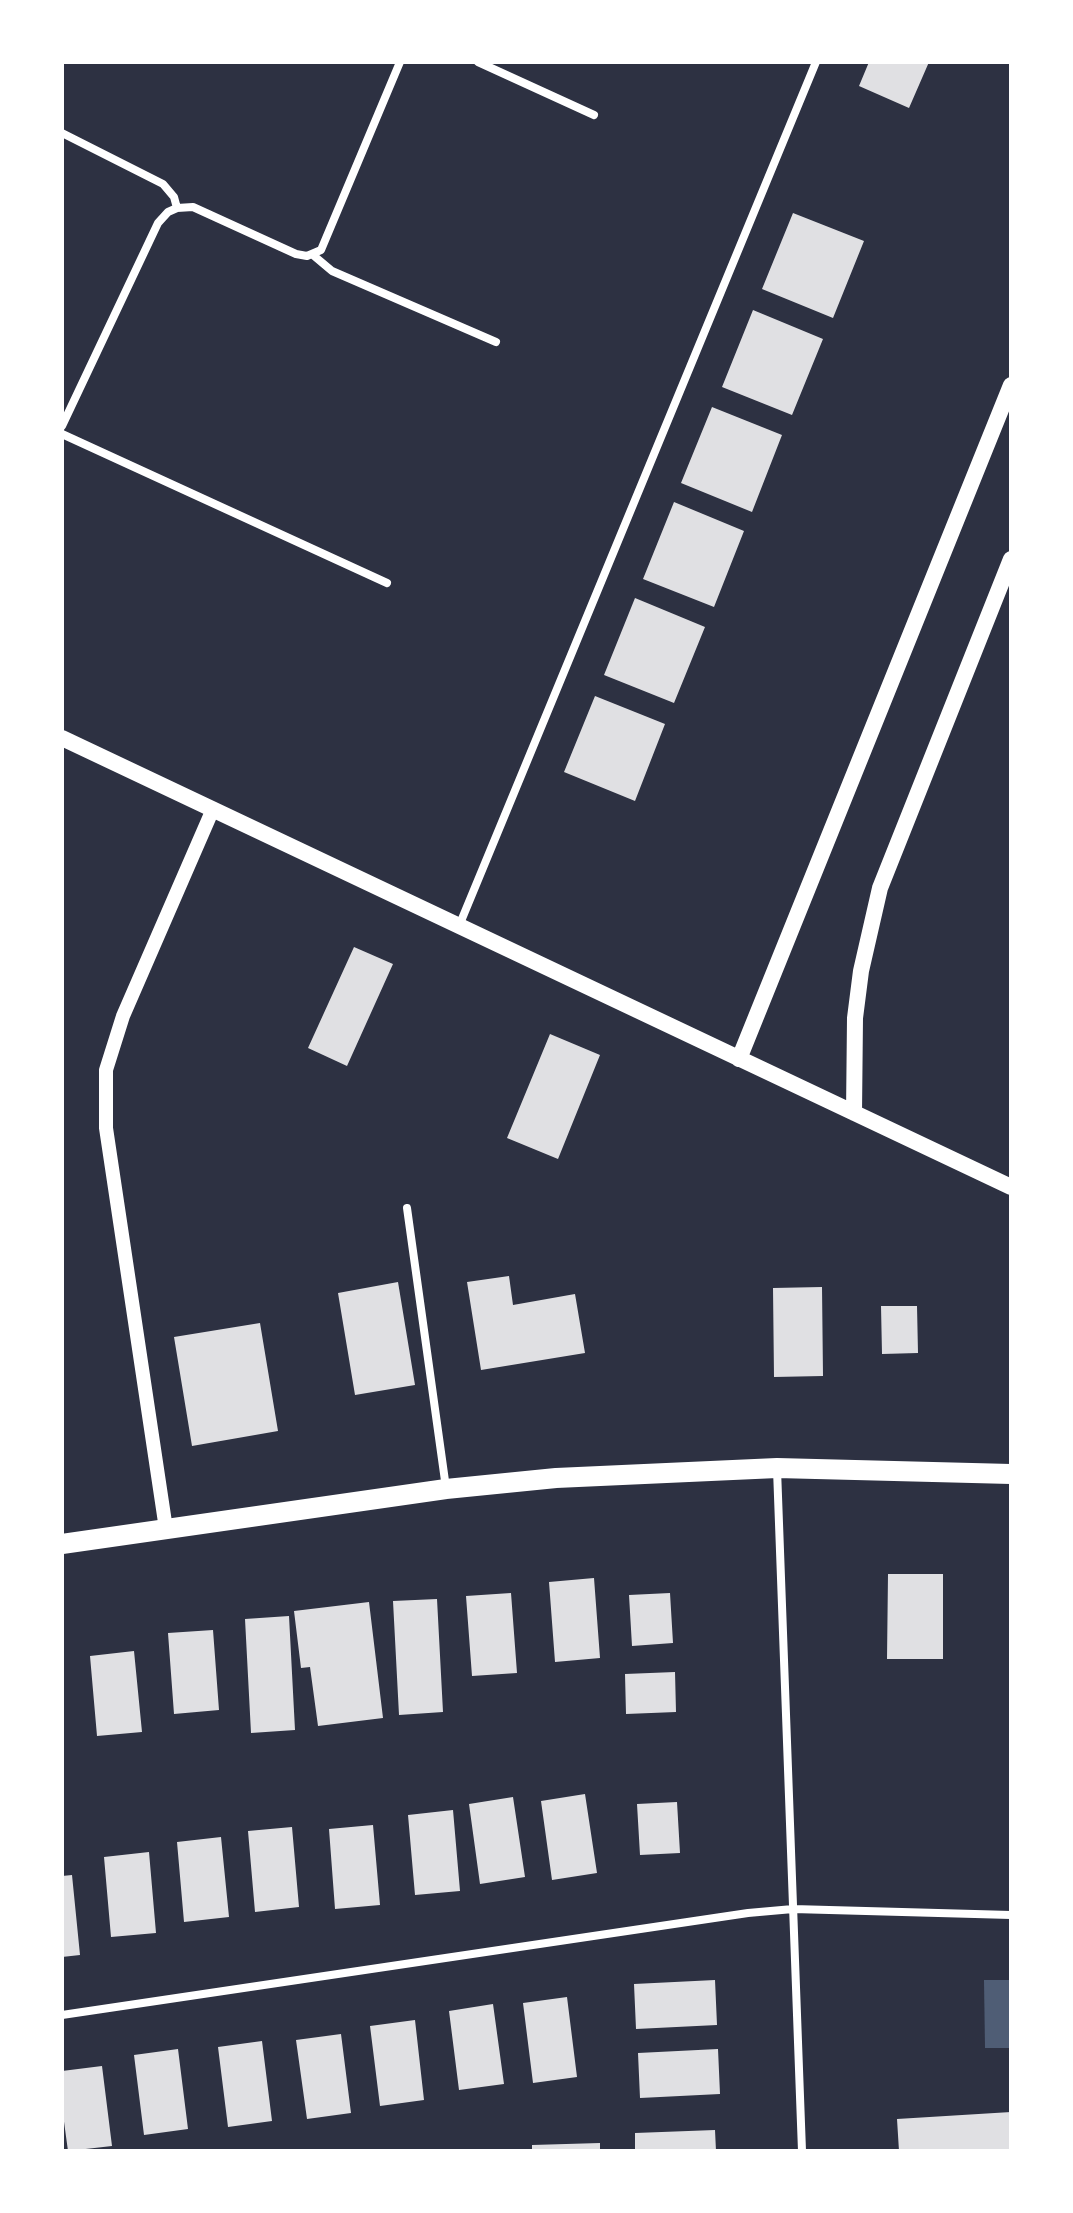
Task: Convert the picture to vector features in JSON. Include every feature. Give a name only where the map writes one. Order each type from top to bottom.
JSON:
[{"type":"main road","points":[[739,1059],[1011,385]]},
{"type":"main road","points":[[854,1113],[855,1018],[861,971],[880,888],[1011,559]]},
{"type":"main road","points":[[62,738],[1011,1187]]},
{"type":"main road","points":[[62,1544],[446,1489],[667,1471],[777,1468],[1011,1474]]},
{"type":"street","points":[[62,426],[65,414],[158,223],[168,212],[177,208],[201,209],[296,254],[313,255],[324,244],[400,62]]},
{"type":"street","points":[[478,62],[594,115]]},
{"type":"street","points":[[459,926],[816,62]]},
{"type":"street","points":[[62,133],[163,184],[174,197],[177,208]]},
{"type":"street","points":[[313,255],[332,271],[496,342]]},
{"type":"street","points":[[62,434],[387,583]]},
{"type":"street","points":[[166,1529],[106,1128],[106,1070],[123,1016],[213,809]]},
{"type":"street","points":[[407,1208],[446,1489]]},
{"type":"street","points":[[777,1468],[802,2151]]},
{"type":"street","points":[[62,2015],[793,1909],[1011,1915]]},
{"type":"water","points":[[984,1980],[1011,1980],[1011,2048],[985,2048]]},
{"type":"building","points":[[869,62],[929,62],[909,108],[859,86]]},
{"type":"building","points":[[793,213],[864,241],[833,318],[762,289]]},
{"type":"building","points":[[753,310],[823,339],[792,415],[722,387]]},
{"type":"building","points":[[712,407],[782,435],[752,512],[681,483]]},
{"type":"building","points":[[674,502],[744,531],[714,607],[643,579]]},
{"type":"building","points":[[635,598],[705,627],[674,703],[604,675]]},
{"type":"building","points":[[595,696],[665,724],[635,801],[564,772]]},
{"type":"building","points":[[354,947],[393,964],[347,1066],[308,1048]]},
{"type":"building","points":[[550,1034],[600,1055],[558,1159],[507,1138]]},
{"type":"building","points":[[509,1276],[513,1305],[575,1294],[585,1353],[481,1370],[467,1282]]},
{"type":"building","points":[[398,1282],[415,1385],[355,1395],[338,1293]]},
{"type":"building","points":[[822,1287],[823,1376],[774,1377],[773,1288]]},
{"type":"building","points":[[881,1306],[917,1306],[918,1353],[882,1354]]},
{"type":"building","points":[[260,1323],[278,1431],[192,1446],[174,1337]]},
{"type":"building","points":[[888,1574],[943,1574],[943,1659],[887,1659]]},
{"type":"building","points":[[594,1578],[600,1658],[555,1662],[549,1582]]},
{"type":"building","points":[[511,1593],[517,1673],[472,1676],[466,1596]]},
{"type":"building","points":[[670,1593],[673,1643],[632,1646],[629,1595]]},
{"type":"building","points":[[437,1599],[443,1712],[399,1715],[393,1601]]},
{"type":"building","points":[[369,1602],[383,1718],[318,1726],[310,1667],[301,1668],[294,1611]]},
{"type":"building","points":[[289,1616],[295,1730],[251,1733],[245,1619]]},
{"type":"building","points":[[213,1630],[219,1710],[174,1714],[168,1633]]},
{"type":"building","points":[[134,1651],[142,1732],[97,1736],[90,1656]]},
{"type":"building","points":[[675,1672],[676,1712],[626,1714],[625,1674]]},
{"type":"building","points":[[585,1794],[597,1873],[552,1880],[541,1801]]},
{"type":"building","points":[[513,1797],[525,1877],[480,1884],[469,1804]]},
{"type":"building","points":[[677,1802],[680,1853],[640,1855],[637,1804]]},
{"type":"building","points":[[453,1810],[460,1891],[415,1895],[408,1815]]},
{"type":"building","points":[[373,1825],[380,1905],[335,1909],[329,1829]]},
{"type":"building","points":[[292,1827],[299,1907],[255,1912],[248,1831]]},
{"type":"building","points":[[221,1837],[229,1917],[184,1922],[177,1842]]},
{"type":"building","points":[[149,1852],[156,1933],[111,1937],[104,1857]]},
{"type":"building","points":[[72,1875],[80,1955],[62,1957],[62,1876]]},
{"type":"building","points":[[715,1980],[717,2025],[636,2029],[634,1984]]},
{"type":"building","points":[[567,1997],[577,2077],[533,2083],[523,2003]]},
{"type":"building","points":[[493,2004],[504,2084],[459,2090],[449,2011]]},
{"type":"building","points":[[415,2020],[424,2100],[380,2106],[370,2026]]},
{"type":"building","points":[[341,2034],[351,2113],[307,2119],[296,2040]]},
{"type":"building","points":[[262,2041],[272,2121],[228,2127],[218,2047]]},
{"type":"building","points":[[178,2049],[188,2129],[144,2135],[134,2055]]},
{"type":"building","points":[[718,2049],[720,2094],[640,2098],[638,2053]]},
{"type":"building","points":[[102,2066],[112,2146],[68,2151],[62,2107],[62,2071]]},
{"type":"building","points":[[1011,2112],[1011,2151],[899,2151],[897,2119]]},
{"type":"building","points":[[715,2130],[716,2151],[635,2151],[635,2133]]},
{"type":"building","points":[[600,2143],[600,2151],[532,2151],[532,2145]]}]
